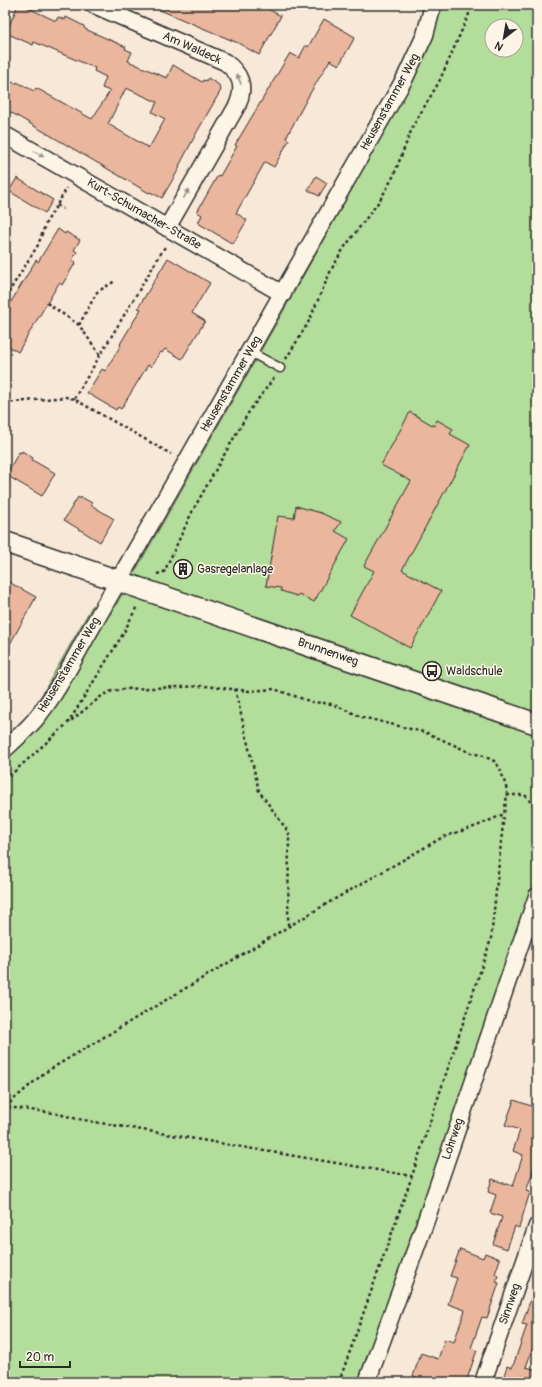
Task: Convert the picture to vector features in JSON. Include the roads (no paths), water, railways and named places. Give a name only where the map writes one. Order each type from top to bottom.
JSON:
[{"type":"street","name":"Am Waldeck","points":[[94,5],[225,62],[233,68],[240,79],[241,97],[238,104],[170,230]]},
{"type":"street","name":"Heusenstammer Weg","points":[[5,749],[33,722],[52,697],[250,352],[410,68],[425,35],[433,5]]},
{"type":"street","name":"Kurt-Schumacher-Straße","points":[[5,135],[283,294]]},
{"type":"street","name":"Brunnenweg","points":[[5,542],[537,724]]},
{"type":"street","name":"Lohrweg","points":[[367,1382],[424,1226],[537,896]]},
{"type":"street","name":"Sinnweg","points":[[483,1382],[537,1226]]},
{"type":"lane","points":[[250,352],[280,368]]},
{"type":"place","name":"Gasregelanlage","points":[[183,569]]},
{"type":"place","name":"Waldschule","points":[[432,671]]}]
